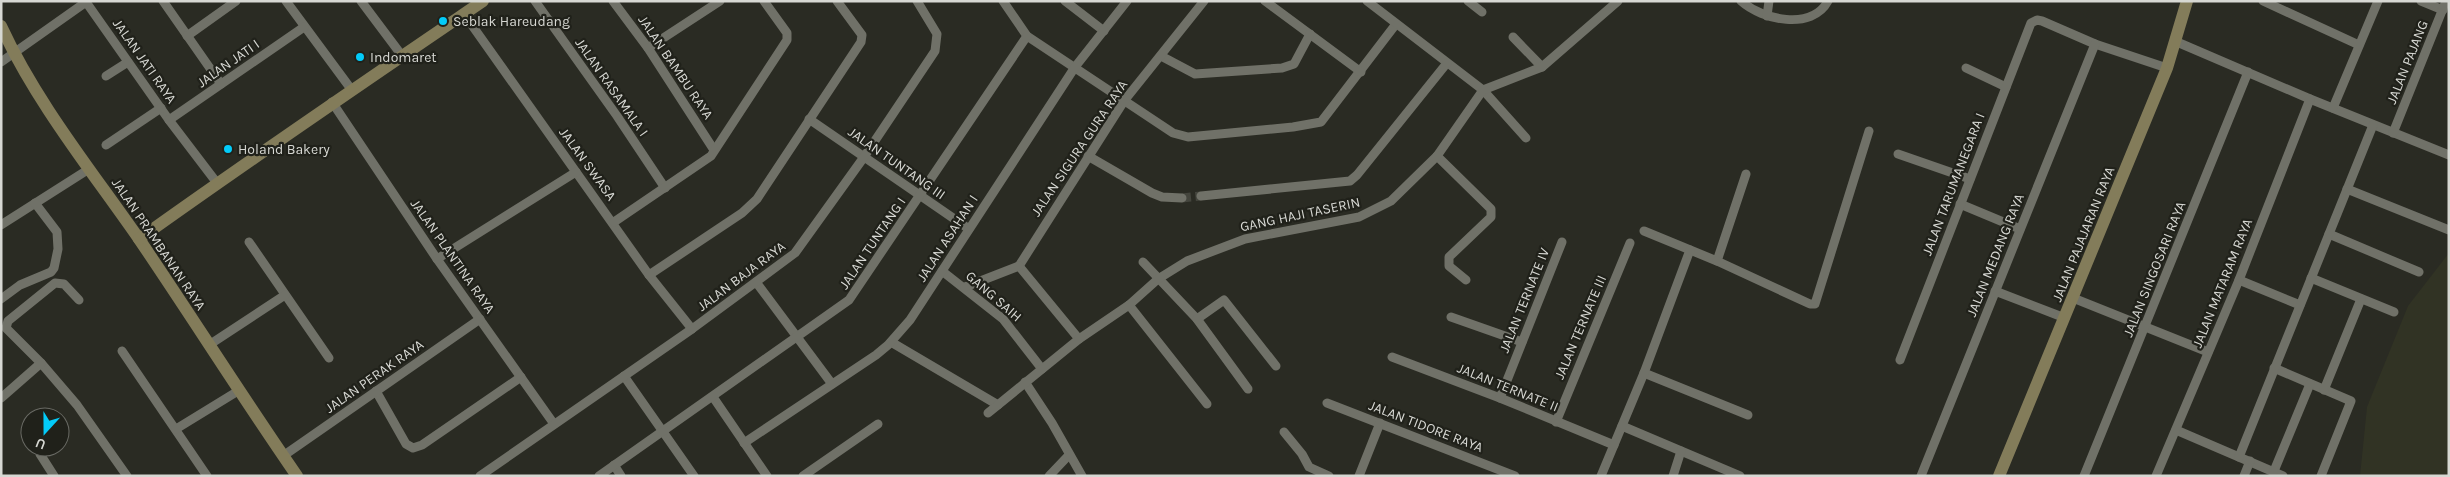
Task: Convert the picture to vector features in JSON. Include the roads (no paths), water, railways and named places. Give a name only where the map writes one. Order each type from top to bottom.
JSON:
[{"type":"street","points":[[163,1],[221,84]]},
{"type":"street","points":[[187,36],[236,1]]},
{"type":"street","points":[[286,1],[351,89]]},
{"type":"street","points":[[361,1],[403,57]]},
{"type":"street","points":[[138,239],[332,102],[403,57],[483,1]]},
{"type":"street","name":"JALAN RASAMALA I","points":[[535,1],[617,116],[664,188]]},
{"type":"street","points":[[648,48],[720,1]]},
{"type":"street","points":[[614,222],[707,160],[714,150],[787,40],[787,33],[764,1]]},
{"type":"street","points":[[649,275],[750,206],[862,40],[862,35],[837,1]]},
{"type":"street","name":"JALAN BAJA RAYA","points":[[480,476],[692,329],[788,260],[802,245],[932,57],[937,46],[936,31],[917,1]]},
{"type":"street","points":[[1003,1],[1027,36],[1124,101],[1182,137],[1292,127],[1321,122],[1396,24]]},
{"type":"street","points":[[1065,1],[1104,31]]},
{"type":"street","name":"JALAN ASAHAN I","points":[[744,443],[891,342],[910,320],[1075,68],[1127,1]]},
{"type":"street","name":"JALAN SIGURA GURA RAYA","points":[[1019,266],[1124,101],[1204,1]]},
{"type":"street","points":[[1265,1],[1361,72]]},
{"type":"street","points":[[1367,1],[1483,90],[1526,138]]},
{"type":"street","points":[[1468,1],[1482,12]]},
{"type":"street","points":[[1483,90],[1542,67],[1618,1]]},
{"type":"street","points":[[1741,1],[1767,16],[1786,19],[1806,18],[1817,14],[1828,1]]},
{"type":"street","points":[[1767,16],[1770,1]]},
{"type":"street","name":"JALAN PAJAJARAN RAYA","points":[[1999,476],[2167,68],[2177,42],[2187,1]]},
{"type":"street","points":[[2263,1],[2359,44]]},
{"type":"street","points":[[2333,108],[2378,1]]},
{"type":"street","points":[[2421,1],[2445,6]]},
{"type":"street","name":"JALAN JATI RAYA","points":[[1,62],[86,2],[160,108],[217,183]]},
{"type":"street","name":"JALAN BAMBU RAYA","points":[[614,2],[648,48],[714,150]]},
{"type":"street","name":"JALAN PAJANG","points":[[2393,133],[2445,6]]},
{"type":"street","name":"JALAN SWASA","points":[[464,14],[576,172],[614,222],[649,275],[692,329]]},
{"type":"street","name":"JALAN TARUMANEGARA I","points":[[1900,360],[2030,25],[2035,20],[2095,44]]},
{"type":"street","name":"JALAN PRAMBANAN RAYA","points":[[1,26],[14,54],[89,169],[297,476]]},
{"type":"street","name":"JALAN JATI I","points":[[169,120],[304,27]]},
{"type":"street","points":[[1161,56],[1194,74],[1289,67],[1294,64],[1310,34]]},
{"type":"street","name":"JALAN TUNTANG I","points":[[599,476],[841,307],[854,295],[1027,36]]},
{"type":"street","points":[[1513,37],[1542,67]]},
{"type":"street","points":[[2177,42],[2310,99],[2449,155]]},
{"type":"street","points":[[2095,44],[2167,68]]},
{"type":"street","name":"JALAN MEDANG RAYA","points":[[1921,476],[2095,44]]},
{"type":"street","points":[[106,76],[128,62]]},
{"type":"street","points":[[1201,196],[1350,181],[1357,175],[1447,63]]},
{"type":"street","points":[[1966,68],[2006,87]]},
{"type":"street","name":"JALAN SINGOSARI RAYA","points":[[2084,476],[2248,72]]},
{"type":"street","name":"GANG HAJI TASERIN","points":[[988,413],[1079,339],[1129,305],[1158,279],[1187,261],[1245,239],[1369,214],[1391,201],[1437,156],[1483,90]]},
{"type":"street","name":"JALAN MATARAM RAYA","points":[[2159,475],[2239,280],[2310,99]]},
{"type":"street","name":"JALAN PLANTINA RAYA","points":[[332,102],[437,259],[554,424]]},
{"type":"street","points":[[106,146],[160,108]]},
{"type":"street","name":"JALAN TUNTANG III","points":[[809,118],[969,230]]},
{"type":"street","points":[[2239,456],[2373,124]]},
{"type":"street","points":[[1644,231],[1717,261],[1810,304],[1814,304],[1869,131]]},
{"type":"street","points":[[1898,154],[1970,179]]},
{"type":"street","points":[[1088,156],[1152,193],[1162,197],[1182,198]]},
{"type":"street","points":[[1437,156],[1491,209],[1491,217],[1449,257],[1449,266],[1466,280]]},
{"type":"street","points":[[1,225],[89,169]]},
{"type":"street","points":[[437,259],[576,172]]},
{"type":"street","points":[[1717,261],[1746,174]]},
{"type":"street","points":[[2347,189],[2449,230]]},
{"type":"street","points":[[1,300],[20,285],[51,272],[54,268],[58,249],[57,232],[35,204]]},
{"type":"street","points":[[1960,204],[2020,229]]},
{"type":"street","points":[[2329,234],[2419,272]]},
{"type":"street","points":[[249,242],[328,358]]},
{"type":"street","name":"JALAN TERNATE IV","points":[[1500,398],[1562,242]]},
{"type":"street","name":"JALAN TERNATE III","points":[[1556,422],[1630,243]]},
{"type":"street","points":[[1601,476],[1644,373],[1690,250]]},
{"type":"street","points":[[1143,262],[1197,319],[1248,389]]},
{"type":"street","points":[[965,287],[1019,266],[1079,339]]},
{"type":"street","name":"GANG SAIH","points":[[942,271],[965,287],[1013,329],[1042,369]]},
{"type":"street","points":[[2311,278],[2394,312]]},
{"type":"street","points":[[2239,280],[2300,305]]},
{"type":"street","points":[[756,282],[832,384]]},
{"type":"street","points":[[79,300],[64,284],[55,283],[10,319],[6,326],[8,331],[41,363],[77,405],[127,476]]},
{"type":"street","points":[[1995,291],[2065,318]]},
{"type":"street","points":[[209,345],[285,294]]},
{"type":"street","points":[[2073,298],[2208,352]]},
{"type":"street","points":[[2324,390],[2361,299]]},
{"type":"street","points":[[1197,319],[1224,300],[1276,366]]},
{"type":"street","points":[[1129,305],[1207,404]]},
{"type":"street","points":[[1451,316],[1522,342]]},
{"type":"street","name":"JALAN PERAK RAYA","points":[[283,456],[480,319]]},
{"type":"street","points":[[891,342],[998,405]]},
{"type":"street","points":[[122,351],[207,476]]},
{"type":"street","name":"JALAN TERNATE II","points":[[1392,356],[1614,445]]},
{"type":"street","points":[[1,398],[41,363]]},
{"type":"street","points":[[2274,368],[2351,401],[2320,476]]},
{"type":"street","points":[[1644,373],[1748,415]]},
{"type":"street","points":[[624,376],[694,476]]},
{"type":"street","points":[[376,391],[406,444],[414,448],[422,445],[521,377]]},
{"type":"street","points":[[1025,382],[1082,476]]},
{"type":"street","points":[[2274,472],[2310,384]]},
{"type":"street","points":[[176,429],[238,391]]},
{"type":"street","points":[[713,397],[767,476]]},
{"type":"street","name":"JALAN TIDORE RAYA","points":[[1327,403],[1515,476]]},
{"type":"street","points":[[1359,476],[1380,423]]},
{"type":"street","points":[[803,476],[878,424]]},
{"type":"street","points":[[1622,426],[1740,476]]},
{"type":"street","points":[[2176,430],[2284,476]]},
{"type":"street","points":[[1284,432],[1302,454],[1309,467],[1329,476]]},
{"type":"street","points":[[1673,476],[1681,452]]},
{"type":"street","points":[[1050,476],[1069,455]]},
{"type":"street","points":[[42,457],[54,476]]},
{"type":"street","points":[[2244,476],[2250,461]]},
{"type":"street","points":[[614,464],[622,476]]},
{"type":"tunnel","points":[[1182,198],[1201,196]]},
{"type":"place","name":"Seblak Hareudang","points":[[443,21]]},
{"type":"place","name":"Indomaret","points":[[360,57]]},
{"type":"place","name":"Holand Bakery","points":[[228,149]]}]
